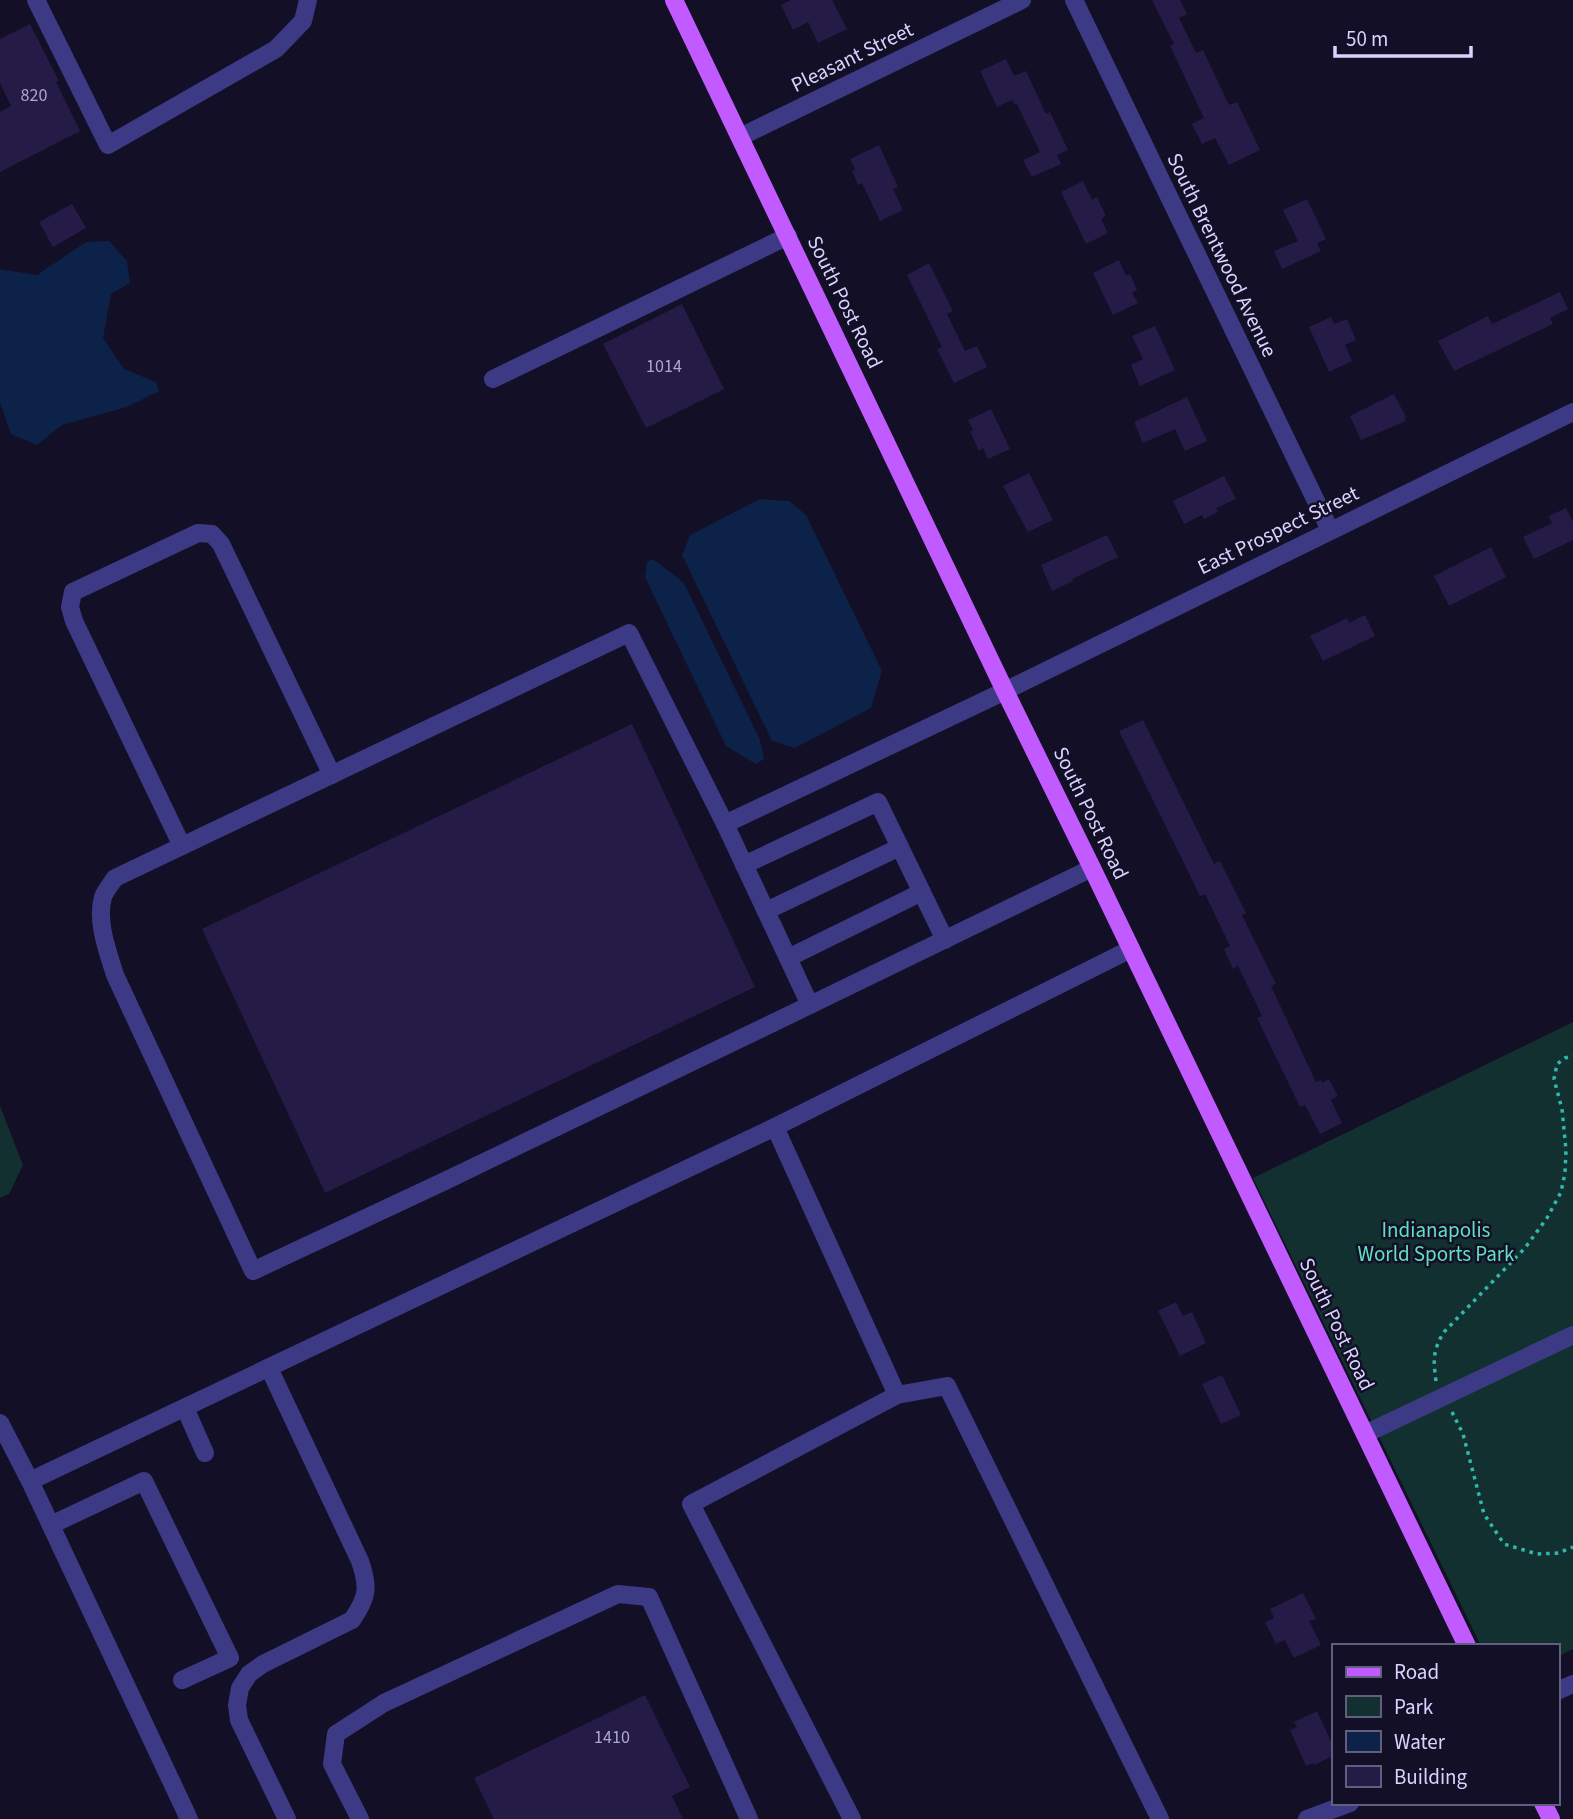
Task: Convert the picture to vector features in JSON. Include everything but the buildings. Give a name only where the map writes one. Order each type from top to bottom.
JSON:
[{"type":"main road","name":"South Post Road","points":[[674,0],[1466,1644]]},
{"type":"street","points":[[36,0],[108,145],[276,50],[303,21],[308,0]]},
{"type":"street","name":"Pleasant Street","points":[[740,137],[1022,0]]},
{"type":"street","name":"South Brentwood Avenue","points":[[1074,0],[1330,530]]},
{"type":"street","points":[[493,379],[788,236]]},
{"type":"street","name":"East Prospect Street","points":[[725,824],[1005,691],[1573,412]]},
{"type":"street","points":[[182,846],[74,621],[70,607],[73,592],[123,568],[198,533],[212,534],[222,544],[332,775]]},
{"type":"street","points":[[810,1005],[725,824],[629,634],[115,878],[103,896],[105,942],[115,975],[253,1271],[435,1186],[810,1005],[1092,868]]},
{"type":"street","points":[[744,865],[877,802],[944,940]]},
{"type":"street","points":[[766,911],[900,848]]},
{"type":"street","points":[[788,958],[922,892]]},
{"type":"street","points":[[30,1481],[775,1128],[1131,948]]},
{"type":"street","points":[[775,1128],[897,1395]]},
{"type":"street","points":[[1365,1434],[1573,1335]]},
{"type":"street","points":[[269,1368],[366,1578],[366,1595],[352,1620],[263,1664],[249,1674],[240,1688],[237,1705],[239,1720],[287,1819]]},
{"type":"street","points":[[852,1819],[691,1504],[897,1395],[947,1386],[1160,1819]]},
{"type":"street","points":[[185,1408],[205,1453]]},
{"type":"street","points":[[0,1423],[189,1819]]},
{"type":"street","points":[[51,1525],[144,1481],[230,1658],[182,1680]]},
{"type":"street","points":[[360,1819],[332,1764],[336,1734],[384,1703],[618,1594],[649,1597],[749,1819]]},
{"type":"street","points":[[1307,1819],[1345,1805]]},
{"type":"path","points":[[1437,1383],[1435,1346],[1444,1332],[1525,1248],[1561,1192],[1566,1150],[1562,1109],[1554,1079],[1557,1064],[1573,1056]]},
{"type":"path","points":[[1451,1410],[1463,1434],[1484,1514],[1504,1544],[1537,1554],[1559,1553],[1573,1547]]},
{"type":"green space","name":"Indianapolis World Sports Park","points":[[1573,1022],[1573,1649],[1559,1656],[1559,1644],[1480,1644],[1253,1178]]},
{"type":"green space","points":[[0,1106],[23,1165],[9,1194],[0,1198]]},
{"type":"water","points":[[109,241],[127,261],[130,283],[111,294],[103,338],[124,369],[156,382],[159,391],[127,407],[62,425],[37,445],[11,434],[0,403],[0,269],[37,275],[86,242]]},
{"type":"water","points":[[760,499],[789,501],[806,515],[882,671],[871,708],[795,748],[772,741],[682,555],[690,535]]},
{"type":"water","points":[[653,559],[684,583],[760,740],[764,759],[756,764],[726,746],[645,577],[647,562]]}]
